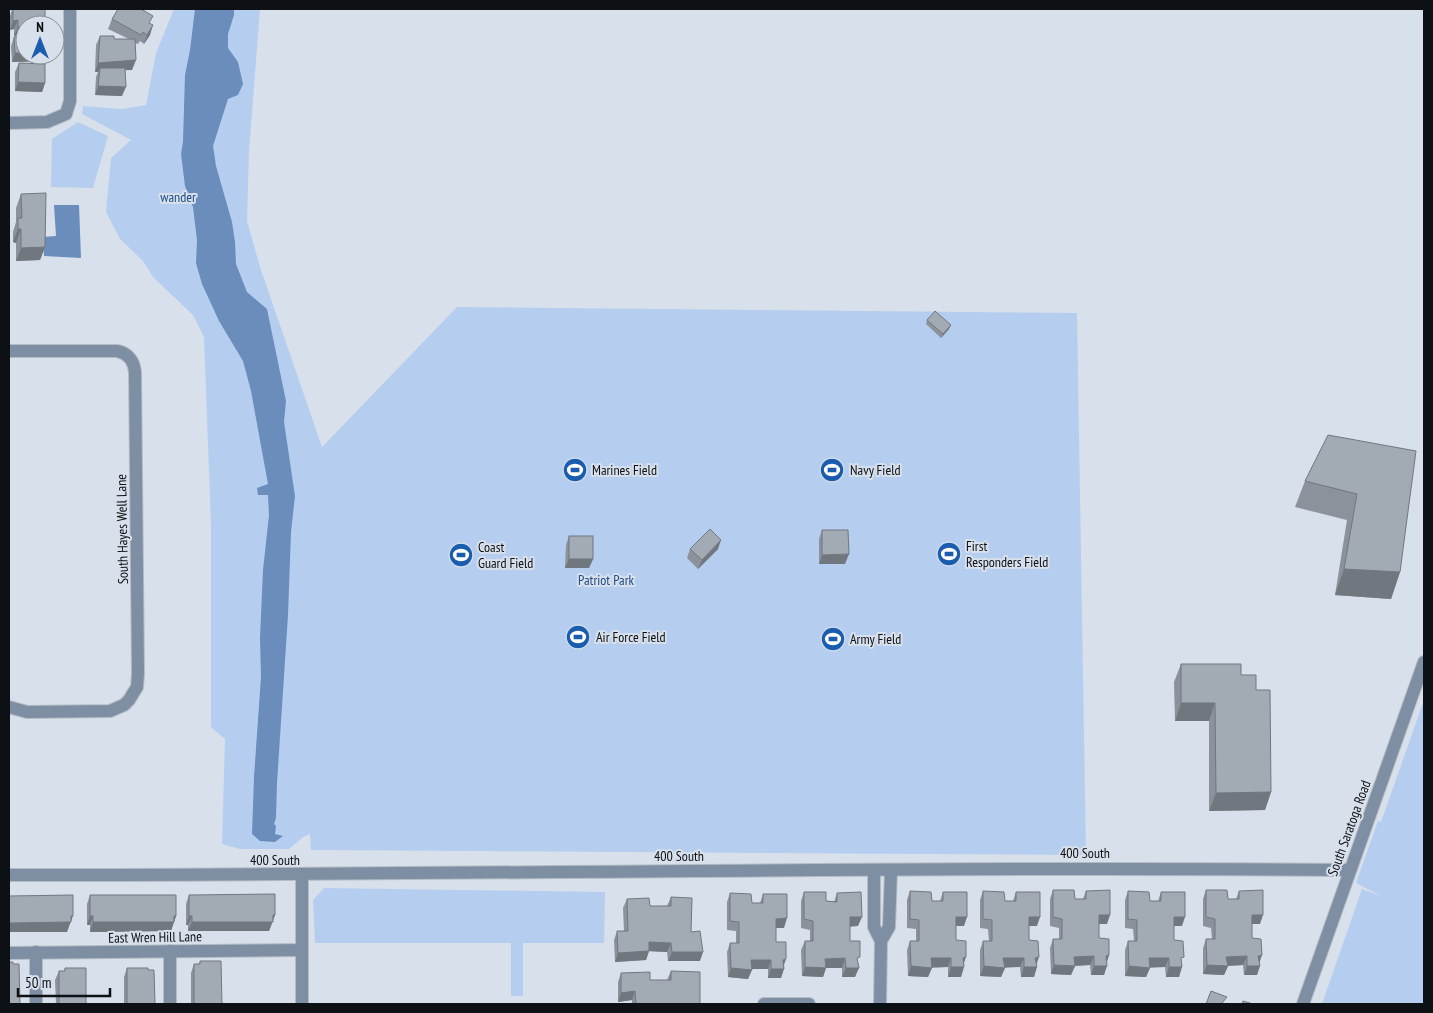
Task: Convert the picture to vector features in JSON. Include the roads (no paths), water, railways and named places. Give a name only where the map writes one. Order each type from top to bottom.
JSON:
[{"type":"street","points":[[9,123],[47,122],[66,114],[70,101],[70,9]]},
{"type":"street","name":"South Hayes Well Lane","points":[[9,351],[117,351],[124,352],[134,364],[138,673],[136,687],[129,700],[117,709],[102,712],[27,712],[9,707]]},
{"type":"street","name":"South Saratoga Road","points":[[1303,1004],[1424,662]]},
{"type":"street","name":"400 South","points":[[9,875],[302,875],[1077,868],[1350,870]]},
{"type":"street","points":[[874,870],[874,927],[881,941],[880,1004]]},
{"type":"street","points":[[881,941],[889,927],[891,870]]},
{"type":"street","points":[[302,875],[302,1004]]},
{"type":"street","name":"East Wren Hill Lane","points":[[9,953],[302,950]]},
{"type":"street","points":[[36,952],[36,1004]]},
{"type":"street","points":[[170,952],[170,1004]]},
{"type":"street","points":[[764,1004],[808,1004]]},
{"type":"place","name":"Marines Field","points":[[575,470]]},
{"type":"place","name":"Navy Field","points":[[832,470]]},
{"type":"place","name":"First Responders Field","points":[[949,554]]},
{"type":"place","name":"Coast Guard Field","points":[[461,555]]},
{"type":"place","name":"Air Force Field","points":[[578,637]]},
{"type":"place","name":"Army Field","points":[[833,639]]},
{"type":"park label","name":"wander","points":[[178,197]]},
{"type":"park label","name":"Patriot Park","points":[[606,580]]}]
